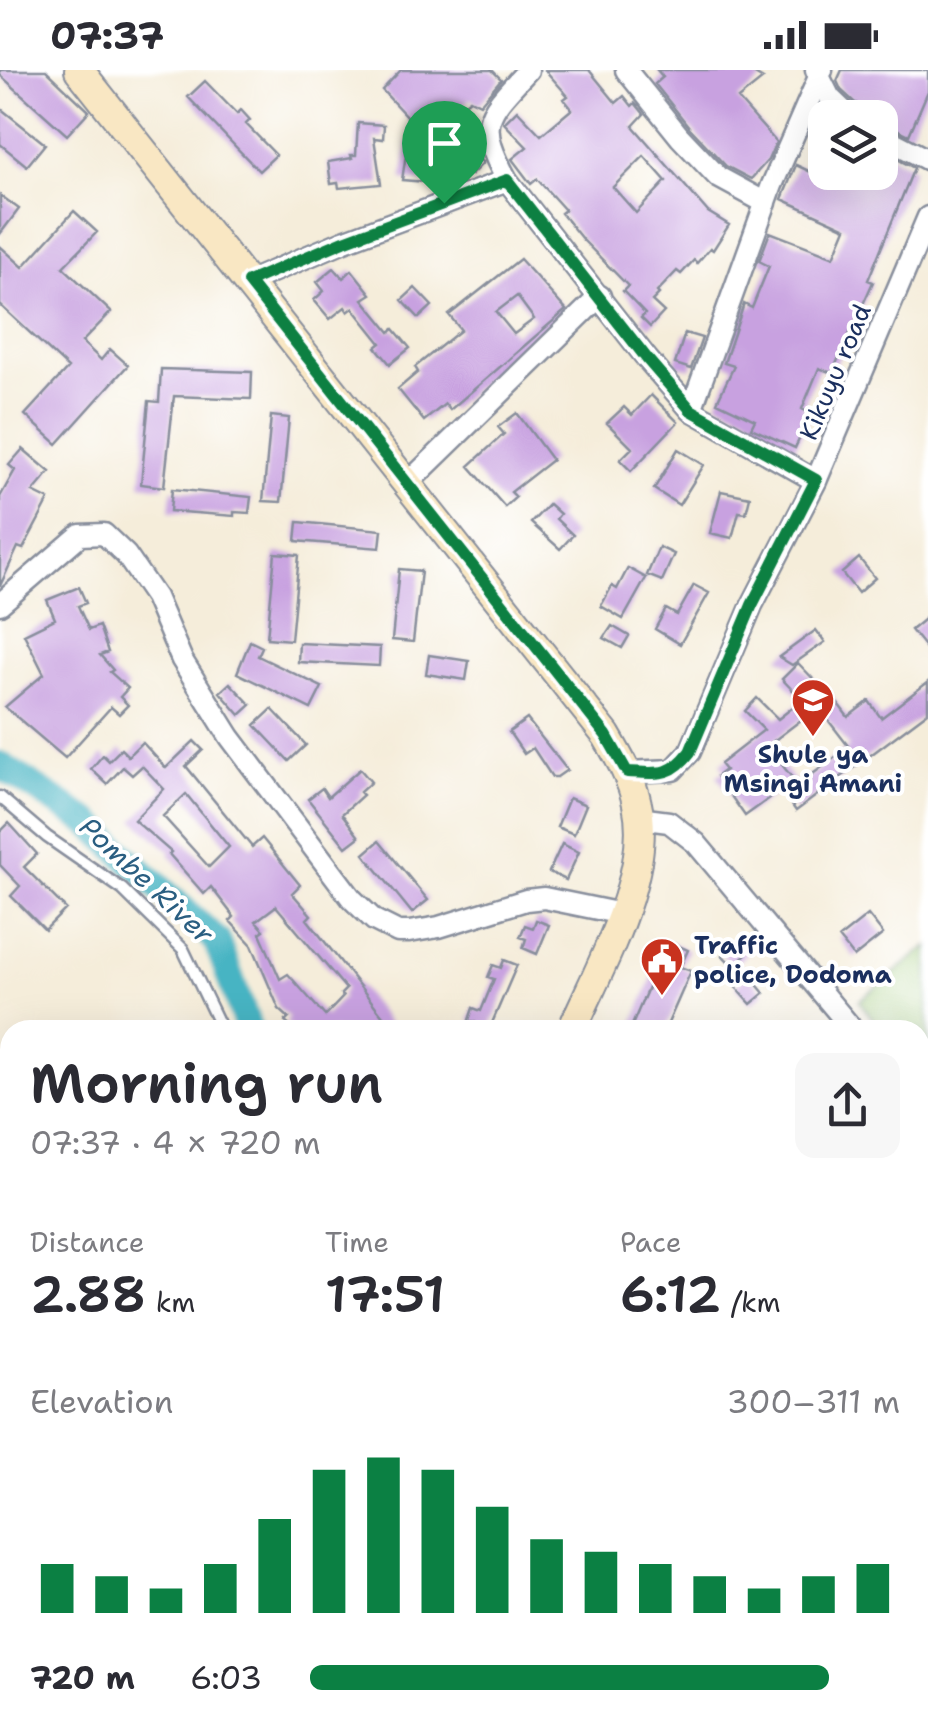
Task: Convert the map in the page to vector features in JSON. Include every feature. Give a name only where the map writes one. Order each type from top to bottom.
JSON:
[{"type":"street","points":[[80,70],[606,735],[627,772],[638,818],[640,850],[622,914],[576,1020]]},
{"type":"street","points":[[528,70],[494,109],[488,124],[490,148],[507,180],[691,410],[816,480]]},
{"type":"street","points":[[626,70],[718,177],[766,204]]},
{"type":"street","points":[[691,410],[819,72]]},
{"type":"street","points":[[819,72],[832,100]]},
{"type":"street","points":[[898,144],[928,160]]},
{"type":"street","points":[[248,282],[507,180]]},
{"type":"street","name":"Kikuyu road","points":[[627,772],[673,770],[690,752],[752,605],[816,480],[928,217]]},
{"type":"street","points":[[408,483],[600,296]]},
{"type":"street","points":[[0,604],[80,535],[104,534],[126,555],[154,597],[182,660],[230,736],[352,899],[388,929],[398,932],[439,927],[544,898],[622,914]]},
{"type":"street","points":[[638,818],[669,822],[696,843],[845,1020]]},
{"type":"lane","points":[[0,797],[47,837],[122,890],[183,949],[217,1020]]},
{"type":"green space","points":[[928,946],[928,1020],[873,1020],[859,1001]]},
{"type":"building","points":[[0,70],[46,70],[89,111],[67,135],[0,75]]},
{"type":"building","points":[[401,70],[492,70],[501,79],[480,104],[470,99],[433,128],[462,133],[461,140],[483,163],[471,175],[454,159],[450,184],[402,180],[408,141],[433,145],[382,90]]},
{"type":"building","points":[[545,70],[589,70],[616,103],[624,96],[632,106],[635,103],[644,114],[633,126],[708,212],[729,225],[713,250],[710,248],[697,263],[694,260],[681,274],[677,271],[657,292],[652,301],[664,312],[650,327],[641,318],[645,314],[623,291],[628,286],[582,239],[561,213],[565,210],[537,179],[531,184],[512,159],[527,147],[504,123],[517,110],[541,135],[572,109],[564,99],[568,96]],"holes":[[[644,156],[666,181],[636,213],[613,187]]]},
{"type":"building","points":[[657,70],[748,70],[763,79],[738,99],[776,142],[768,160],[751,179],[726,166],[690,128],[655,84],[663,77]]},
{"type":"building","points":[[842,70],[928,70],[928,91],[909,135],[898,130],[898,100],[852,100],[837,81]]},
{"type":"building","points":[[205,81],[237,114],[241,110],[250,120],[246,124],[276,155],[259,171],[188,97]]},
{"type":"building","points":[[0,108],[45,144],[27,166],[0,144]]},
{"type":"building","points":[[358,123],[384,125],[383,139],[374,138],[381,184],[339,188],[338,183],[331,184],[328,162],[356,155]]},
{"type":"building","points":[[898,160],[914,168],[868,280],[873,282],[832,373],[819,368],[802,409],[811,414],[795,448],[751,428],[755,420],[717,402],[734,366],[724,363],[744,304],[752,308],[769,266],[759,261],[770,232],[834,257],[846,228],[782,199],[796,165],[808,171],[808,190],[898,190]]},
{"type":"building","points":[[0,195],[19,209],[0,234]]},
{"type":"building","points":[[74,211],[97,232],[63,267],[111,312],[82,342],[101,360],[110,349],[128,365],[57,444],[25,415],[68,368],[0,305],[0,246],[23,267]]},
{"type":"building","points":[[520,259],[566,310],[450,410],[445,404],[424,421],[398,389],[418,372],[415,367],[461,330],[449,315]],"holes":[[[517,296],[534,319],[514,334],[496,312]]]},
{"type":"building","points":[[334,268],[343,278],[352,270],[371,294],[363,299],[390,332],[394,329],[410,348],[390,364],[376,347],[381,343],[353,308],[348,312],[345,307],[330,319],[314,300],[324,291],[317,282]]},
{"type":"building","points":[[415,288],[432,306],[419,318],[402,300]]},
{"type":"building","points":[[685,333],[702,338],[691,369],[675,364]]},
{"type":"building","points":[[161,369],[252,372],[251,399],[174,396],[164,487],[141,484],[149,401],[159,402]]},
{"type":"building","points":[[651,395],[678,422],[631,471],[620,460],[632,448],[607,423],[624,407],[632,415]]},
{"type":"building","points":[[517,413],[552,460],[511,492],[516,497],[505,507],[469,466],[504,434],[498,427]]},
{"type":"building","points":[[271,416],[289,418],[281,502],[263,501]]},
{"type":"building","points":[[23,449],[50,472],[33,492],[49,500],[23,549],[18,547],[0,586],[0,497],[15,470],[9,465]]},
{"type":"building","points":[[678,449],[704,465],[679,505],[654,489]]},
{"type":"building","points":[[172,489],[251,497],[249,513],[234,512],[234,516],[170,511]]},
{"type":"building","points":[[721,491],[750,497],[746,513],[739,512],[732,538],[710,533]]},
{"type":"building","points":[[549,504],[560,514],[556,519],[573,535],[560,549],[531,523]]},
{"type":"building","points":[[298,522],[382,530],[380,548],[296,541]]},
{"type":"building","points":[[659,547],[674,554],[662,581],[647,575]]},
{"type":"building","points":[[275,553],[299,555],[291,640],[267,638]]},
{"type":"building","points":[[859,558],[875,578],[858,593],[842,573]]},
{"type":"building","points":[[628,568],[646,578],[623,619],[601,606],[612,586],[617,589]]},
{"type":"building","points":[[399,569],[421,571],[413,642],[392,640]]},
{"type":"building","points":[[694,585],[709,593],[680,644],[655,629],[666,609],[677,615]]},
{"type":"building","points":[[79,587],[86,603],[78,606],[89,630],[99,626],[108,652],[100,655],[113,670],[110,672],[128,688],[120,697],[128,705],[119,714],[111,707],[65,758],[5,707],[44,674],[24,634],[55,619],[47,600]]},
{"type":"building","points":[[928,616],[928,651],[911,630]]},
{"type":"building","points":[[612,626],[629,636],[622,648],[604,638]]},
{"type":"building","points":[[816,630],[825,642],[792,665],[779,657]]},
{"type":"building","points":[[250,641],[262,647],[258,656],[322,687],[311,709],[237,673]]},
{"type":"building","points":[[299,643],[380,647],[379,666],[298,662]]},
{"type":"building","points":[[429,655],[469,661],[466,680],[426,674]]},
{"type":"building","points":[[798,663],[820,686],[823,684],[848,717],[869,701],[881,718],[928,682],[928,712],[796,811],[781,790],[745,816],[717,776],[725,770],[720,764],[764,730],[745,711],[757,698],[778,719],[802,700],[782,679]],"holes":[[[818,707],[849,747],[798,785],[767,746]]]},
{"type":"building","points":[[230,683],[251,705],[240,715],[220,692]]},
{"type":"building","points":[[272,709],[306,745],[289,761],[255,725]]},
{"type":"building","points":[[527,719],[567,770],[557,777],[552,777],[533,748],[524,754],[509,732]]},
{"type":"building","points":[[194,741],[203,750],[186,766],[252,847],[262,838],[300,885],[292,893],[311,915],[307,919],[386,1020],[287,1020],[252,945],[230,921],[234,917],[211,887],[204,894],[171,852],[134,820],[164,789],[142,766],[132,775],[123,767],[107,784],[91,769],[103,755],[109,761],[121,749],[128,756],[142,742],[166,768]],"holes":[[[186,794],[229,847],[209,867],[163,816]],[[276,906],[346,989],[325,1016],[288,974],[280,979],[260,933],[264,930],[256,921]]]},
{"type":"building","points":[[360,769],[371,782],[342,814],[359,837],[346,847],[308,799],[322,788],[328,797]]},
{"type":"building","points":[[569,798],[586,805],[574,834],[557,827]]},
{"type":"building","points":[[9,823],[37,854],[24,867],[66,909],[45,930],[11,896],[20,886],[0,865],[0,832]]},
{"type":"building","points":[[379,841],[428,900],[412,913],[364,854]]},
{"type":"building","points":[[562,844],[579,852],[566,880],[549,872]]},
{"type":"building","points":[[868,915],[883,934],[854,957],[839,938]]},
{"type":"building","points":[[536,920],[549,925],[537,954],[523,948],[526,939],[520,937],[525,925],[533,928]]},
{"type":"building","points":[[668,941],[688,950],[680,967],[691,971],[669,1020],[634,1020]]},
{"type":"building","points":[[735,943],[746,954],[733,966],[722,955]]},
{"type":"building","points":[[504,960],[517,965],[493,1020],[469,1020],[473,1008],[481,1011],[494,979],[488,977],[493,965],[501,968]]},
{"type":"building","points":[[748,974],[764,993],[751,1004],[735,986]]},
{"type":"waterway","name":"Pombe River","points":[[0,765],[91,824],[217,941],[245,1020]]},
{"type":"place","name":"Shule ya Msingi Amani","points":[[813,738]]},
{"type":"place","name":"Traffic police, Dodoma","points":[[662,997]]},
{"type":"route","points":[[507,180],[691,410],[816,480],[752,605],[690,752],[673,770],[627,772],[606,735],[248,282],[444,203],[507,180]]}]
